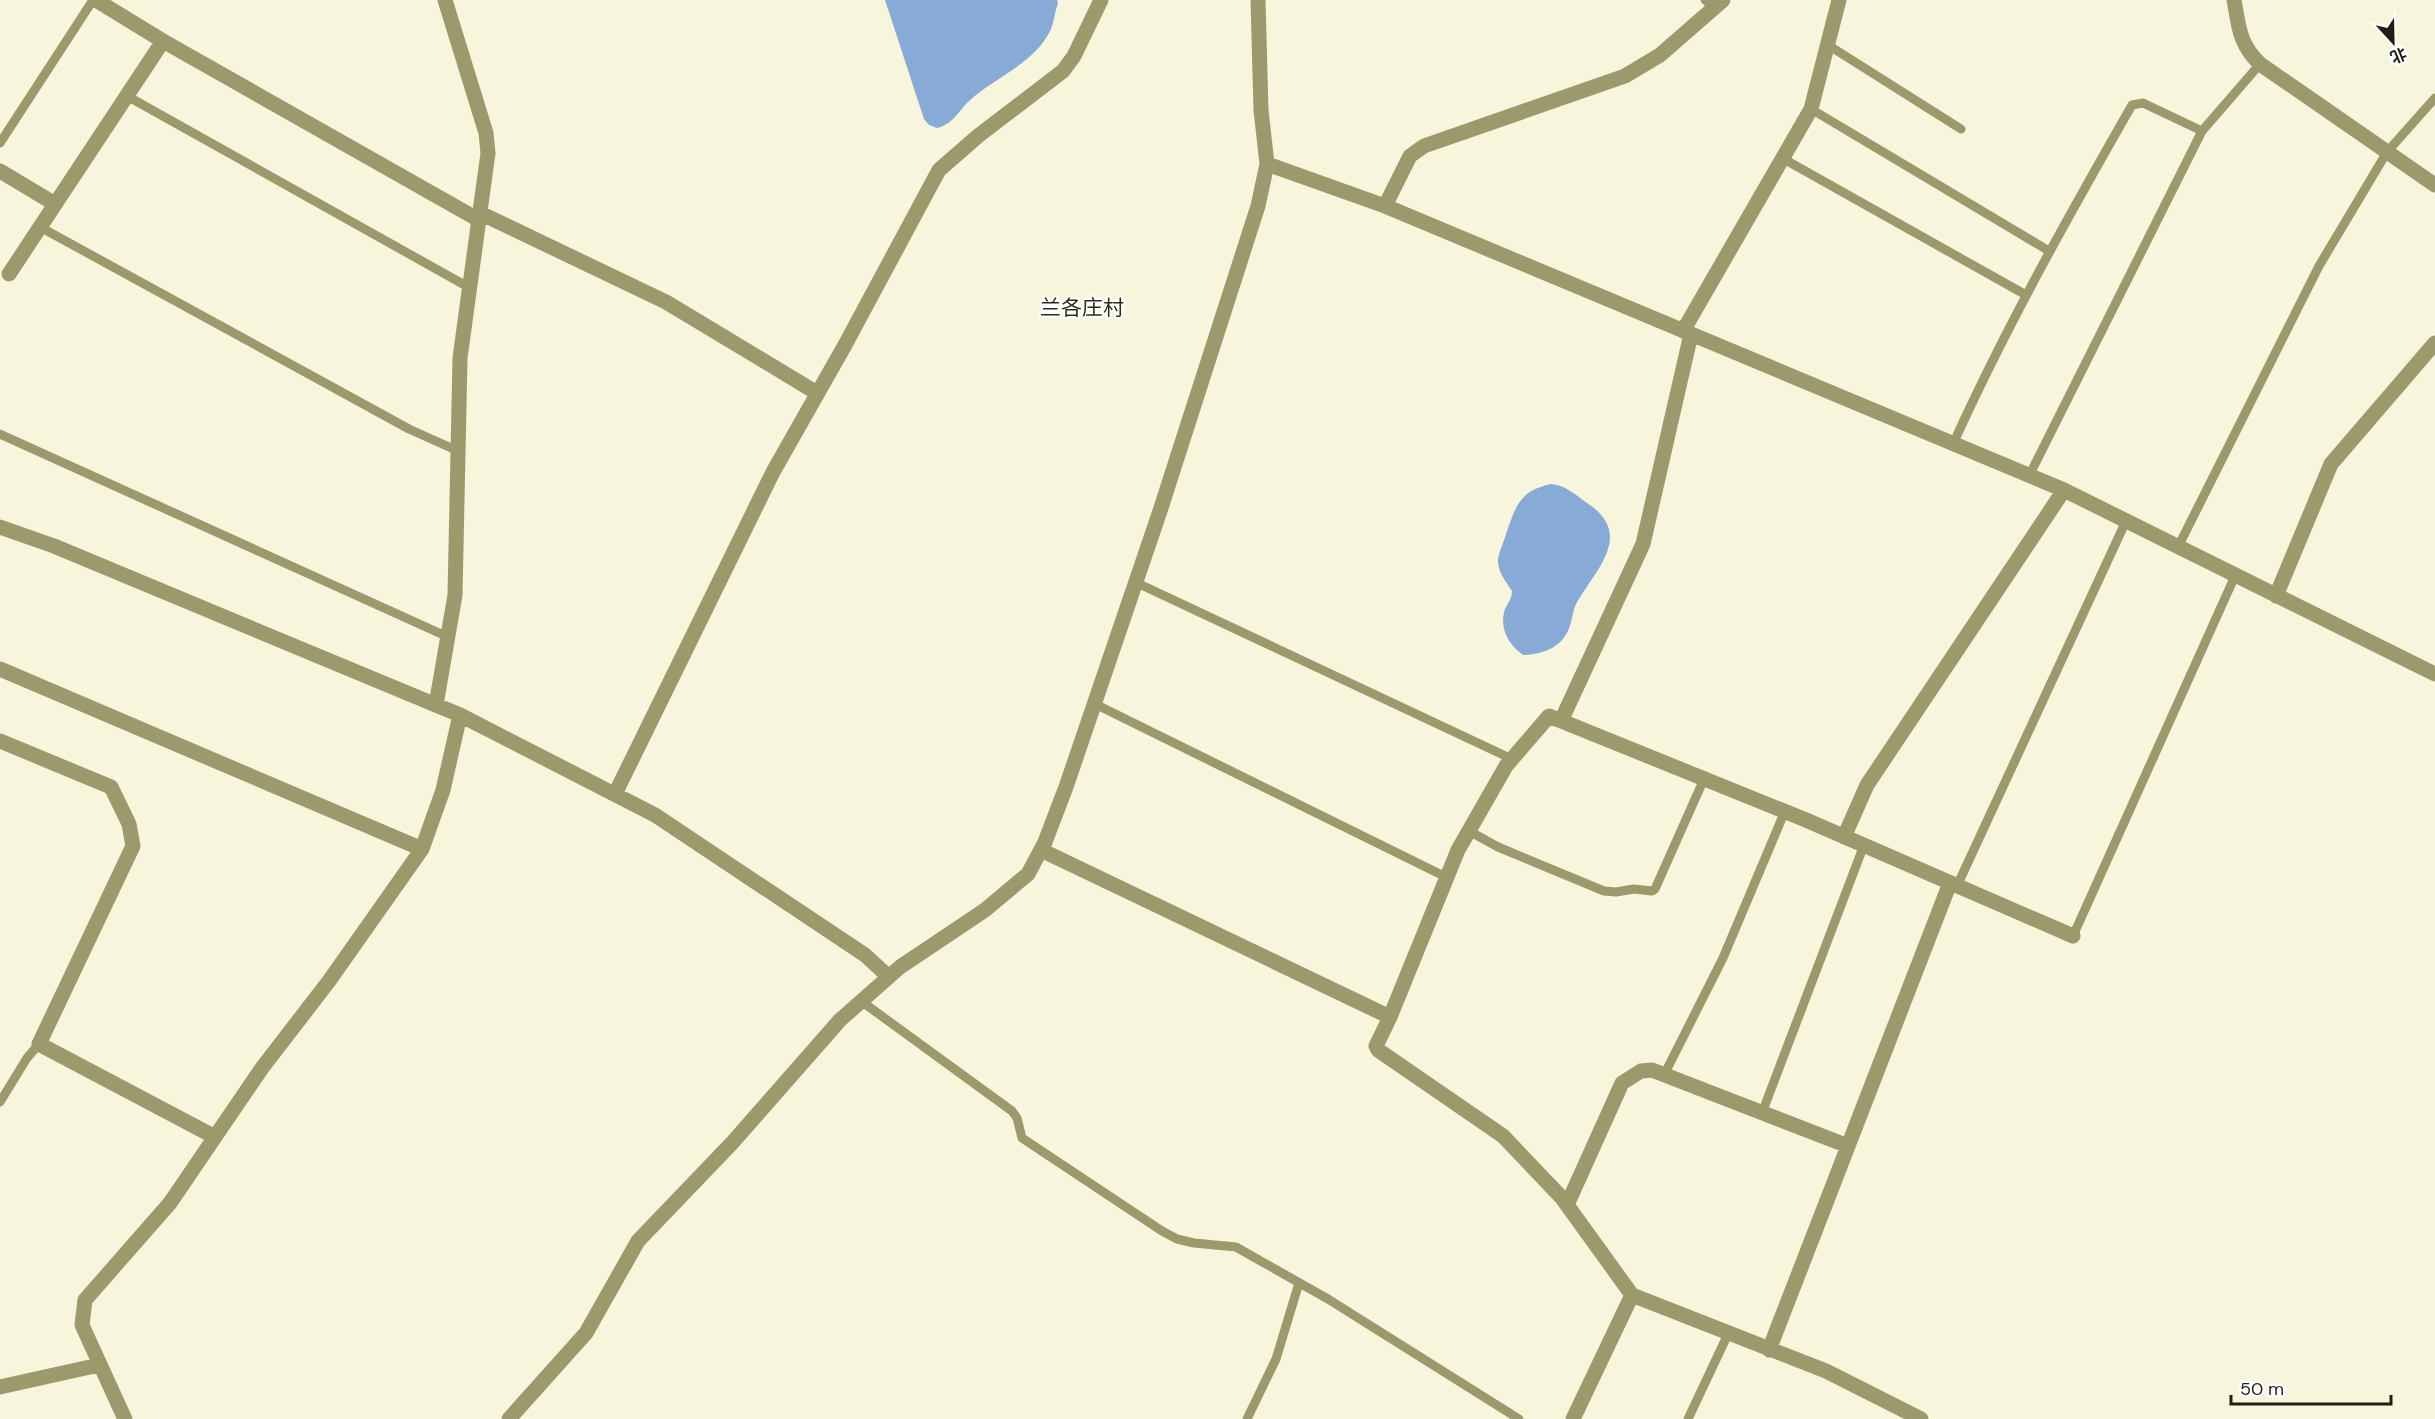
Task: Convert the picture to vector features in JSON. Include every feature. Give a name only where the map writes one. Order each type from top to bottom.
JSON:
[{"type":"street","points":[[95,0],[163,41],[479,217],[666,302],[817,393]]},
{"type":"street","points":[[436,705],[455,595],[460,358],[488,153],[486,132],[445,0]]},
{"type":"street","points":[[615,794],[773,472],[939,170],[978,136],[1063,71],[1074,56],[1101,0]]},
{"type":"street","points":[[509,1419],[586,1334],[638,1241],[732,1143],[840,1020],[889,977],[1016,886],[1028,874],[1041,850],[1066,787],[1258,206],[1267,164],[1261,110],[1258,0]]},
{"type":"street","points":[[1561,721],[1643,544],[1687,332],[1811,109],[1839,0]]},
{"type":"street","points":[[2234,0],[2241,39],[2248,52],[2260,64],[2435,185]]},
{"type":"street","points":[[1385,206],[1410,156],[1424,146],[1625,76],[1660,55],[1714,3]]},
{"type":"street","points":[[9,274],[163,41]]},
{"type":"street","points":[[1267,164],[1385,206],[2064,490],[2435,674]]},
{"type":"street","points":[[0,171],[55,204]]},
{"type":"street","points":[[2276,596],[2331,464],[2435,344]]},
{"type":"street","points":[[1844,837],[1867,785],[2064,490]]},
{"type":"street","points":[[0,527],[54,546],[460,715],[665,821],[865,955],[889,977]]},
{"type":"street","points":[[0,669],[422,849]]},
{"type":"street","points":[[125,1419],[81,1325],[85,1300],[170,1203],[262,1068],[329,981],[422,849],[443,790],[460,715]]},
{"type":"street","points":[[1921,1419],[1826,1371],[1632,1295],[1567,1205],[1503,1136],[1421,1077],[1378,1050],[1376,1046],[1458,850],[1512,759],[1549,716],[1785,811],[2073,936]]},
{"type":"street","points":[[0,741],[111,787],[129,824],[133,846],[39,1044],[215,1137]]},
{"type":"street","points":[[1041,850],[1390,1017]]},
{"type":"street","points":[[1769,1350],[1848,1146],[1954,884]]},
{"type":"street","points":[[1567,1205],[1622,1083],[1641,1071],[1652,1070],[1848,1146]]},
{"type":"street","points":[[1573,1419],[1632,1295]]},
{"type":"street","points":[[0,1387],[99,1365]]},
{"type":"lane","points":[[0,143],[95,0]]},
{"type":"lane","points":[[1828,45],[1961,129]]},
{"type":"lane","points":[[2029,476],[2202,131],[2260,64]]},
{"type":"lane","points":[[127,96],[470,288]]},
{"type":"lane","points":[[2178,548],[2319,266],[2387,152],[2435,98]]},
{"type":"lane","points":[[1953,444],[1988,365],[2049,251],[2132,105],[2143,103],[2202,131]]},
{"type":"lane","points":[[1811,109],[2049,251]]},
{"type":"lane","points":[[1782,158],[2026,295]]},
{"type":"lane","points":[[40,227],[409,429],[458,451]]},
{"type":"lane","points":[[0,435],[112,483],[448,637]]},
{"type":"lane","points":[[1954,884],[2126,521]]},
{"type":"lane","points":[[2073,936],[2235,576]]},
{"type":"lane","points":[[1135,582],[1512,759]]},
{"type":"lane","points":[[1094,703],[1448,878]]},
{"type":"lane","points":[[1469,831],[1498,847],[1604,891],[1634,889],[1652,891],[1655,889],[1704,779]]},
{"type":"lane","points":[[1664,1075],[1723,958],[1785,811]]},
{"type":"lane","points":[[1762,1113],[1863,845]]},
{"type":"lane","points":[[861,1001],[1012,1111],[1017,1118],[1022,1138],[1162,1232],[1194,1243],[1236,1247],[1328,1299],[1519,1419]]},
{"type":"lane","points":[[0,1102],[27,1058],[39,1044]]},
{"type":"lane","points":[[1247,1419],[1276,1359],[1299,1283]]},
{"type":"lane","points":[[1688,1419],[1728,1334]]},
{"type":"water","points":[[885,0],[1057,0],[1058,3],[1051,29],[1035,52],[978,93],[951,121],[937,128],[929,125],[924,119]]},
{"type":"water","points":[[1551,484],[1570,491],[1601,515],[1608,528],[1610,540],[1607,553],[1576,604],[1564,637],[1547,650],[1523,655],[1509,641],[1504,629],[1503,616],[1512,591],[1501,573],[1498,558],[1520,501],[1532,491]]},
{"type":"district","name":"兰各庄村","points":[[1082,308]]}]
